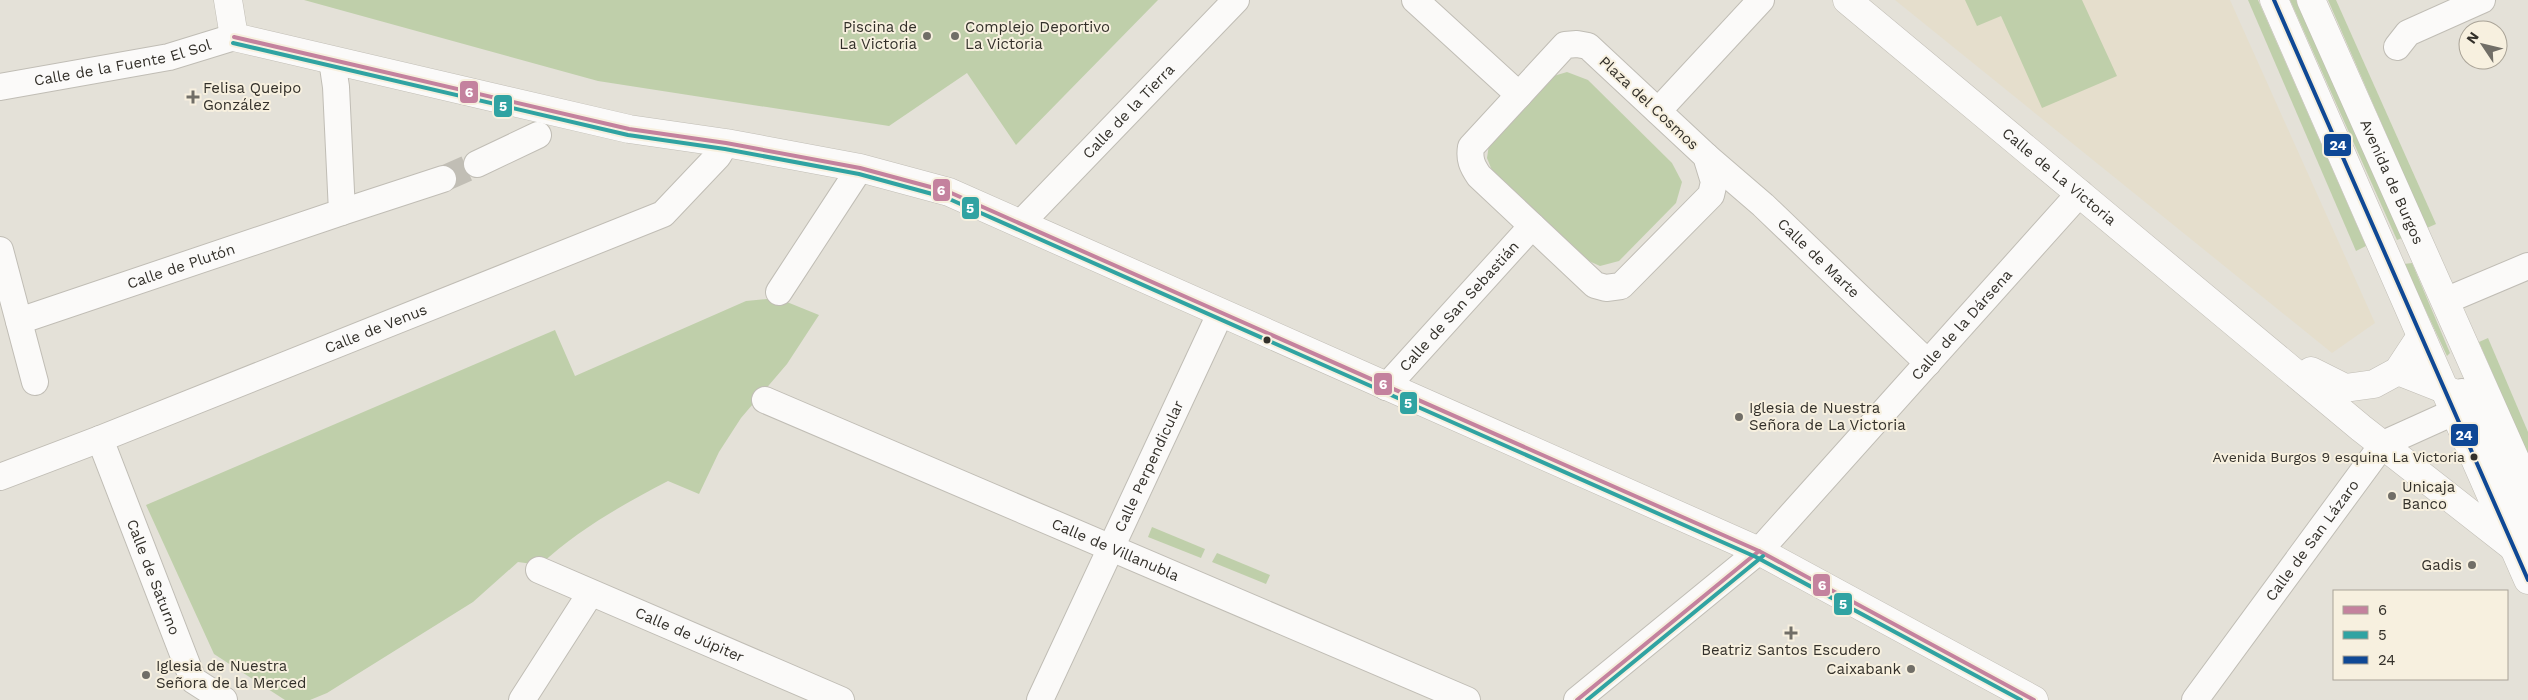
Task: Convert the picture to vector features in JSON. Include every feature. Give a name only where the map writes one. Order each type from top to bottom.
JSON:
[{"type":"main road","points":[[228,0],[234,37],[629,128],[726,143],[860,168],[949,192],[1220,314],[1519,443],[1759,551],[2034,700]]},
{"type":"main road","name":"Calle de La Victoria","points":[[1847,0],[2383,444],[2520,540]]},
{"type":"main road","points":[[2274,0],[2421,336],[2520,540],[2528,580]]},
{"type":"main road","name":"Avenida de Burgos","points":[[2311,0],[2528,488]]},
{"type":"main road","name":"Calle de La Victoria","points":[[2272,351],[2345,388],[2374,384],[2398,371],[2421,336]]},
{"type":"main road","points":[[2398,371],[2453,399]]},
{"type":"street","name":"Calle de la Tierra","points":[[1021,223],[1236,0]]},
{"type":"street","points":[[1415,0],[1519,95]]},
{"type":"street","points":[[1658,111],[1761,0]]},
{"type":"street","points":[[2397,47],[2408,33],[2482,0]]},
{"type":"street","name":"Calle de la Fuente El Sol","points":[[0,88],[169,57],[234,37]]},
{"type":"street","name":"Plaza del Cosmos","points":[[1577,44],[1588,46],[1658,111],[1706,156],[1714,182],[1710,194],[1621,286],[1606,288],[1595,285],[1479,176],[1472,166],[1471,147],[1565,45],[1577,44]]},
{"type":"street","points":[[332,60],[336,88],[342,212]]},
{"type":"street","points":[[477,164],[538,135]]},
{"type":"street","name":"Calle de Venus","points":[[0,477],[100,440],[663,214],[718,156],[726,143]]},
{"type":"street","name":"Calle de Marte","points":[[1706,156],[1763,205],[1928,363]]},
{"type":"street","points":[[779,292],[860,168]]},
{"type":"street","name":"Calle de Plutón","points":[[19,320],[443,179]]},
{"type":"street","name":"Calle de la Dársena","points":[[1578,700],[1759,551],[2080,193]]},
{"type":"street","name":"Calle de San Sebastián","points":[[1386,387],[1532,226]]},
{"type":"street","points":[[0,250],[35,382]]},
{"type":"street","points":[[2445,301],[2528,266]]},
{"type":"street","name":"Calle Perpendicular","points":[[1040,700],[1109,548],[1220,314]]},
{"type":"street","points":[[2453,399],[2473,364]]},
{"type":"street","name":"Calle de San Lázaro","points":[[2195,700],[2383,444],[2453,399]]},
{"type":"street","name":"Calle de Villanubla","points":[[765,400],[1467,700]]},
{"type":"street","name":"Calle de Saturno","points":[[100,440],[193,680],[224,700]]},
{"type":"street","name":"Calle de Júpiter","points":[[539,570],[590,594],[841,700]]},
{"type":"street","points":[[522,700],[590,594]]},
{"type":"shaded area","points":[[1895,0],[2230,0],[2375,323],[2332,353]]},
{"type":"green space","points":[[304,0],[1158,0],[1016,145],[967,73],[889,126],[598,81]]},
{"type":"green space","points":[[1965,0],[2082,0],[2117,76],[2042,108],[2001,16],[1977,26]]},
{"type":"green space","points":[[2248,0],[2258,0],[2366,246],[2356,251]]},
{"type":"green space","points":[[2290,0],[2296,0],[2402,238],[2397,240]]},
{"type":"green space","points":[[2328,0],[2336,0],[2436,224],[2427,228]]},
{"type":"green space","points":[[1567,72],[1588,80],[1672,163],[1682,182],[1676,203],[1619,261],[1600,266],[1580,257],[1493,173],[1487,158],[1490,138],[1547,78]]},
{"type":"green space","points":[[2412,263],[2450,353],[2447,356],[2404,264]]},
{"type":"green space","points":[[777,298],[819,315],[787,364],[741,418],[719,452],[699,494],[668,481],[651,490],[586,529],[540,565],[518,562],[473,602],[327,693],[310,700],[285,700],[214,654],[146,505],[555,330],[575,376],[746,301]]},
{"type":"green space","points":[[2488,338],[2528,432],[2528,455],[2479,342]]},
{"type":"green space","points":[[1152,527],[1205,549],[1201,558],[1148,537]]},
{"type":"green space","points":[[1217,553],[1270,575],[1266,584],[1212,562]]},
{"type":"tunnel","points":[[443,179],[477,164]]},
{"type":"transit line","name":"24","points":[[2274,0],[2528,580]]},
{"type":"transit line","name":"6","points":[[234,37],[629,129],[726,143],[860,168],[949,192],[1759,551],[2034,700]]},
{"type":"transit line","name":"5","points":[[233,43],[628,135],[725,149],[859,174],[947,198],[1756,557],[2021,700]]},
{"type":"transit line","name":"6","points":[[1577,700],[1759,551]]},
{"type":"transit line","name":"5","points":[[1587,700],[1763,556]]},
{"type":"place","name":"Piscina de La Victoria","points":[[927,36]]},
{"type":"place","name":"Complejo Deportivo La Victoria","points":[[955,36]]},
{"type":"place","name":"Felisa Queipo González","points":[[193,97]]},
{"type":"place","name":"Iglesia de Nuestra Señora de La Victoria","points":[[1739,417]]},
{"type":"place","name":"Avenida Burgos 9 esquina La Victoria","points":[[2474,457]]},
{"type":"place","name":"Unicaja Banco","points":[[2392,496]]},
{"type":"place","name":"Gadis","points":[[2472,565]]},
{"type":"place","name":"Beatriz Santos Escudero","points":[[1791,633]]},
{"type":"place","name":"Caixabank","points":[[1911,669]]},
{"type":"place","name":"Iglesia de Nuestra Señora de la Merced","points":[[146,675]]}]
